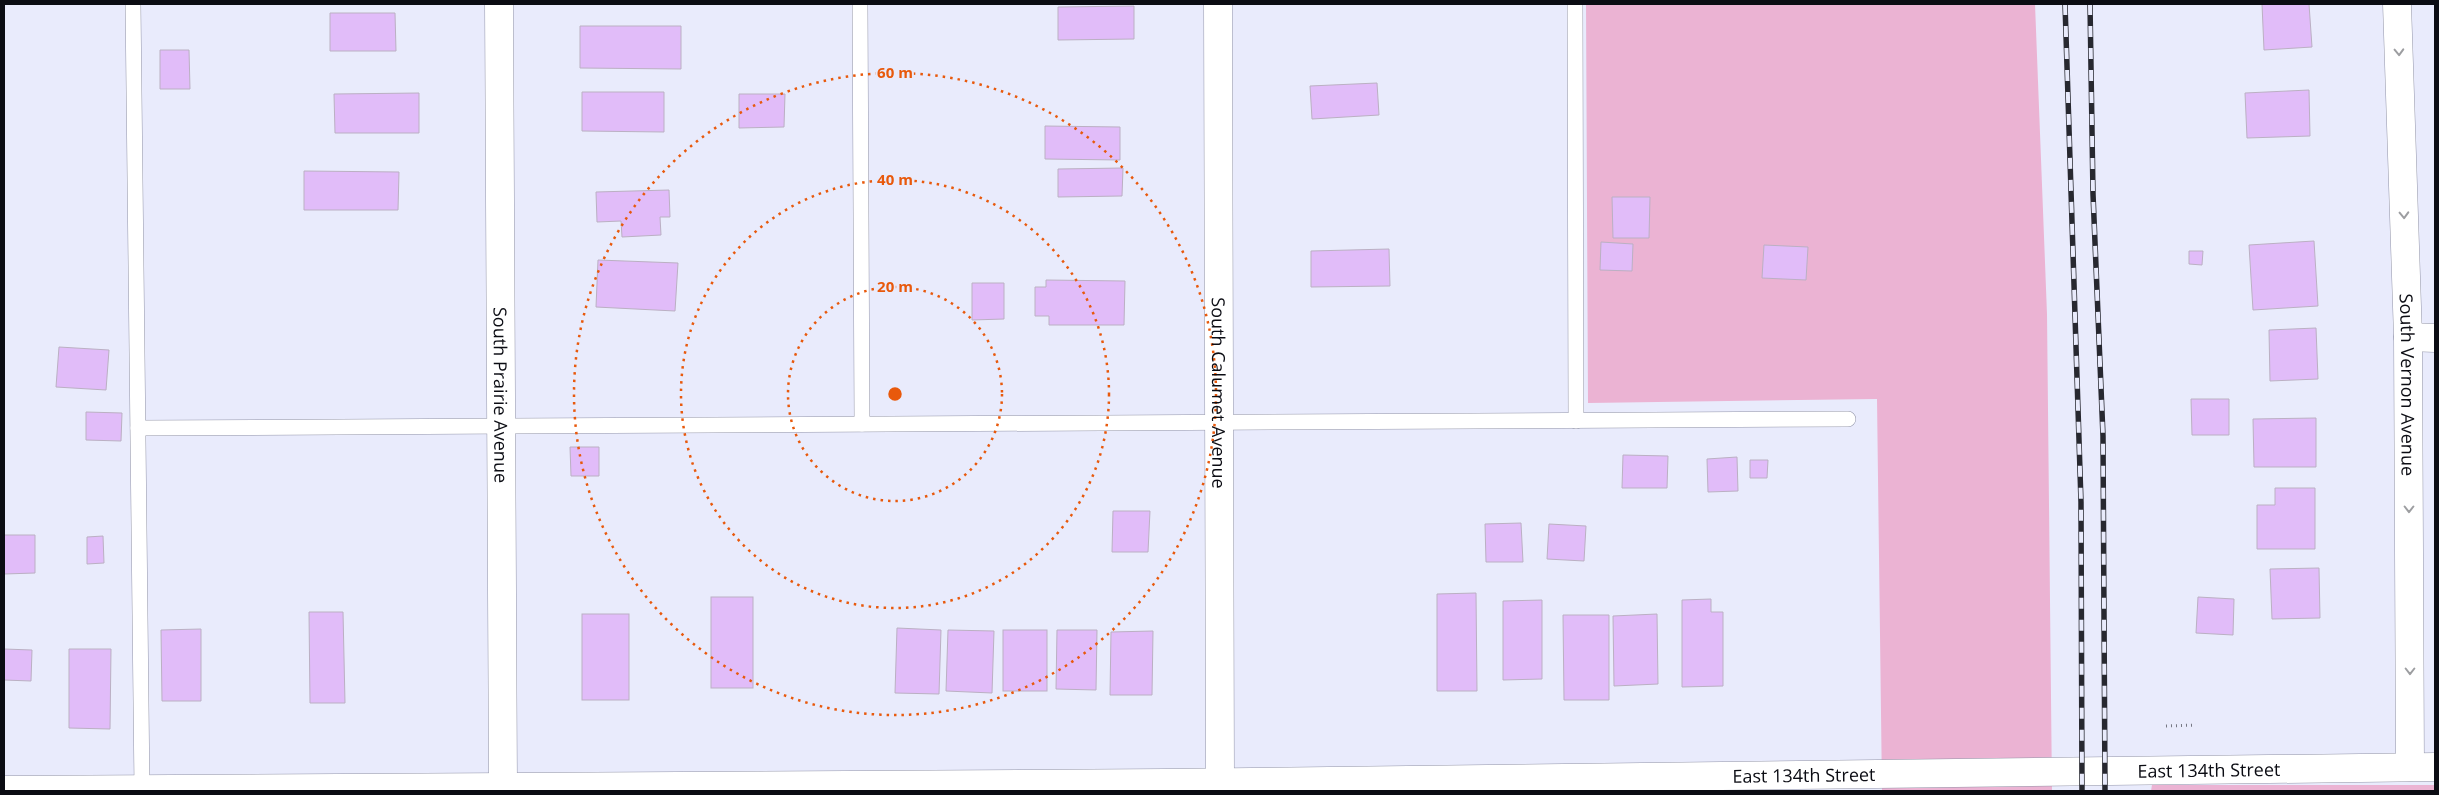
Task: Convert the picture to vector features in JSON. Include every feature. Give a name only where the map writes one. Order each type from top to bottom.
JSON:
[{"type":"street","name":"South Prairie Avenue","points":[[499,4],[503,787]]},
{"type":"street","name":"South Calumet Avenue","points":[[1218,4],[1220,783]]},
{"type":"street","name":"South Vernon Avenue","points":[[2397,4],[2423,767]]},
{"type":"street","points":[[2408,337],[2435,338]]},
{"type":"street","name":"East 134th Street","points":[[4,790],[503,787],[943,788],[2423,767]]},
{"type":"lane","points":[[133,4],[142,789]]},
{"type":"lane","points":[[860,4],[862,424]]},
{"type":"lane","points":[[1575,4],[1576,420]]},
{"type":"lane","points":[[138,428],[1848,419]]},
{"type":"path","points":[[2166,726],[2196,725]]},
{"type":"shaded area","points":[[1586,4],[2035,4],[2047,314],[2052,791],[1882,791],[1877,399],[1588,403]]},
{"type":"shaded area","points":[[2152,785],[2435,785],[2435,791],[2151,791]]},
{"type":"building","points":[[2262,4],[2309,4],[2312,47],[2264,50]]},
{"type":"building","points":[[1134,6],[1134,39],[1058,40],[1058,7]]},
{"type":"building","points":[[330,13],[395,13],[396,51],[330,51]]},
{"type":"building","points":[[580,26],[681,26],[681,69],[580,68]]},
{"type":"building","points":[[160,50],[189,50],[190,89],[160,89]]},
{"type":"building","points":[[1377,83],[1379,115],[1312,119],[1310,86]]},
{"type":"building","points":[[2309,90],[2310,136],[2247,138],[2245,93]]},
{"type":"building","points":[[582,92],[664,92],[664,132],[582,131]]},
{"type":"building","points":[[419,93],[419,133],[335,133],[334,94]]},
{"type":"building","points":[[739,94],[785,94],[784,127],[739,128]]},
{"type":"building","points":[[1045,126],[1120,127],[1120,160],[1045,159]]},
{"type":"building","points":[[1123,168],[1122,196],[1058,197],[1058,169]]},
{"type":"building","points":[[304,171],[399,172],[398,210],[304,210]]},
{"type":"building","points":[[669,190],[670,217],[660,217],[661,235],[622,237],[621,221],[597,222],[596,192]]},
{"type":"building","points":[[1612,197],[1650,197],[1649,238],[1613,238]]},
{"type":"building","points":[[2314,241],[2318,306],[2253,310],[2249,245]]},
{"type":"building","points":[[1601,242],[1633,244],[1632,271],[1600,270]]},
{"type":"building","points":[[1764,245],[1808,247],[1806,280],[1762,278]]},
{"type":"building","points":[[1389,249],[1390,286],[1311,287],[1311,251]]},
{"type":"building","points":[[2189,251],[2203,251],[2202,265],[2189,264]]},
{"type":"building","points":[[598,260],[678,263],[675,311],[596,307]]},
{"type":"building","points":[[1046,280],[1125,281],[1124,325],[1049,325],[1049,316],[1035,316],[1035,287],[1046,287]]},
{"type":"building","points":[[972,283],[1004,283],[1004,319],[972,320]]},
{"type":"building","points":[[2316,328],[2318,379],[2270,381],[2269,330]]},
{"type":"building","points":[[59,347],[109,350],[106,390],[56,387]]},
{"type":"building","points":[[2191,399],[2229,399],[2229,435],[2192,435]]},
{"type":"building","points":[[86,412],[122,413],[121,441],[86,440]]},
{"type":"building","points":[[2316,418],[2316,467],[2254,467],[2253,419]]},
{"type":"building","points":[[570,447],[599,447],[599,476],[571,476]]},
{"type":"building","points":[[1623,455],[1668,456],[1667,488],[1622,488]]},
{"type":"building","points":[[1737,457],[1738,491],[1708,492],[1707,459]]},
{"type":"building","points":[[1750,460],[1768,460],[1767,478],[1750,478]]},
{"type":"building","points":[[2275,488],[2315,488],[2315,549],[2257,549],[2257,505],[2275,505]]},
{"type":"building","points":[[1113,511],[1150,511],[1148,552],[1112,552]]},
{"type":"building","points":[[1521,523],[1523,562],[1486,562],[1485,524]]},
{"type":"building","points":[[1549,524],[1586,526],[1584,561],[1547,559]]},
{"type":"building","points":[[4,535],[35,535],[35,573],[4,574]]},
{"type":"building","points":[[103,536],[104,563],[87,564],[87,537]]},
{"type":"building","points":[[2319,568],[2320,618],[2272,619],[2270,569]]},
{"type":"building","points":[[1476,593],[1477,691],[1437,691],[1437,594]]},
{"type":"building","points":[[711,597],[753,597],[753,688],[711,688]]},
{"type":"building","points":[[2198,597],[2234,599],[2233,635],[2196,633]]},
{"type":"building","points":[[1711,599],[1711,612],[1723,612],[1723,686],[1682,687],[1682,600]]},
{"type":"building","points":[[1542,600],[1542,679],[1503,680],[1503,601]]},
{"type":"building","points":[[309,612],[343,612],[345,703],[310,703]]},
{"type":"building","points":[[582,614],[629,614],[629,700],[582,700]]},
{"type":"building","points":[[1657,614],[1658,684],[1614,686],[1613,616]]},
{"type":"building","points":[[1563,615],[1609,615],[1609,700],[1564,700]]},
{"type":"building","points":[[897,628],[941,630],[939,694],[895,693]]},
{"type":"building","points":[[201,629],[201,701],[162,701],[161,630]]},
{"type":"building","points":[[948,630],[994,631],[992,693],[946,691]]},
{"type":"building","points":[[1003,630],[1047,630],[1047,691],[1003,691]]},
{"type":"building","points":[[1057,630],[1097,630],[1096,690],[1056,689]]},
{"type":"building","points":[[1153,631],[1152,695],[1110,695],[1111,632]]},
{"type":"building","points":[[4,649],[32,650],[31,681],[4,680]]},
{"type":"building","points":[[69,649],[111,649],[110,729],[69,728]]},
{"type":"railway","points":[[2065,4],[2081,502],[2082,791]]},
{"type":"railway","points":[[2090,4],[2093,194],[2103,436],[2105,791]]}]
